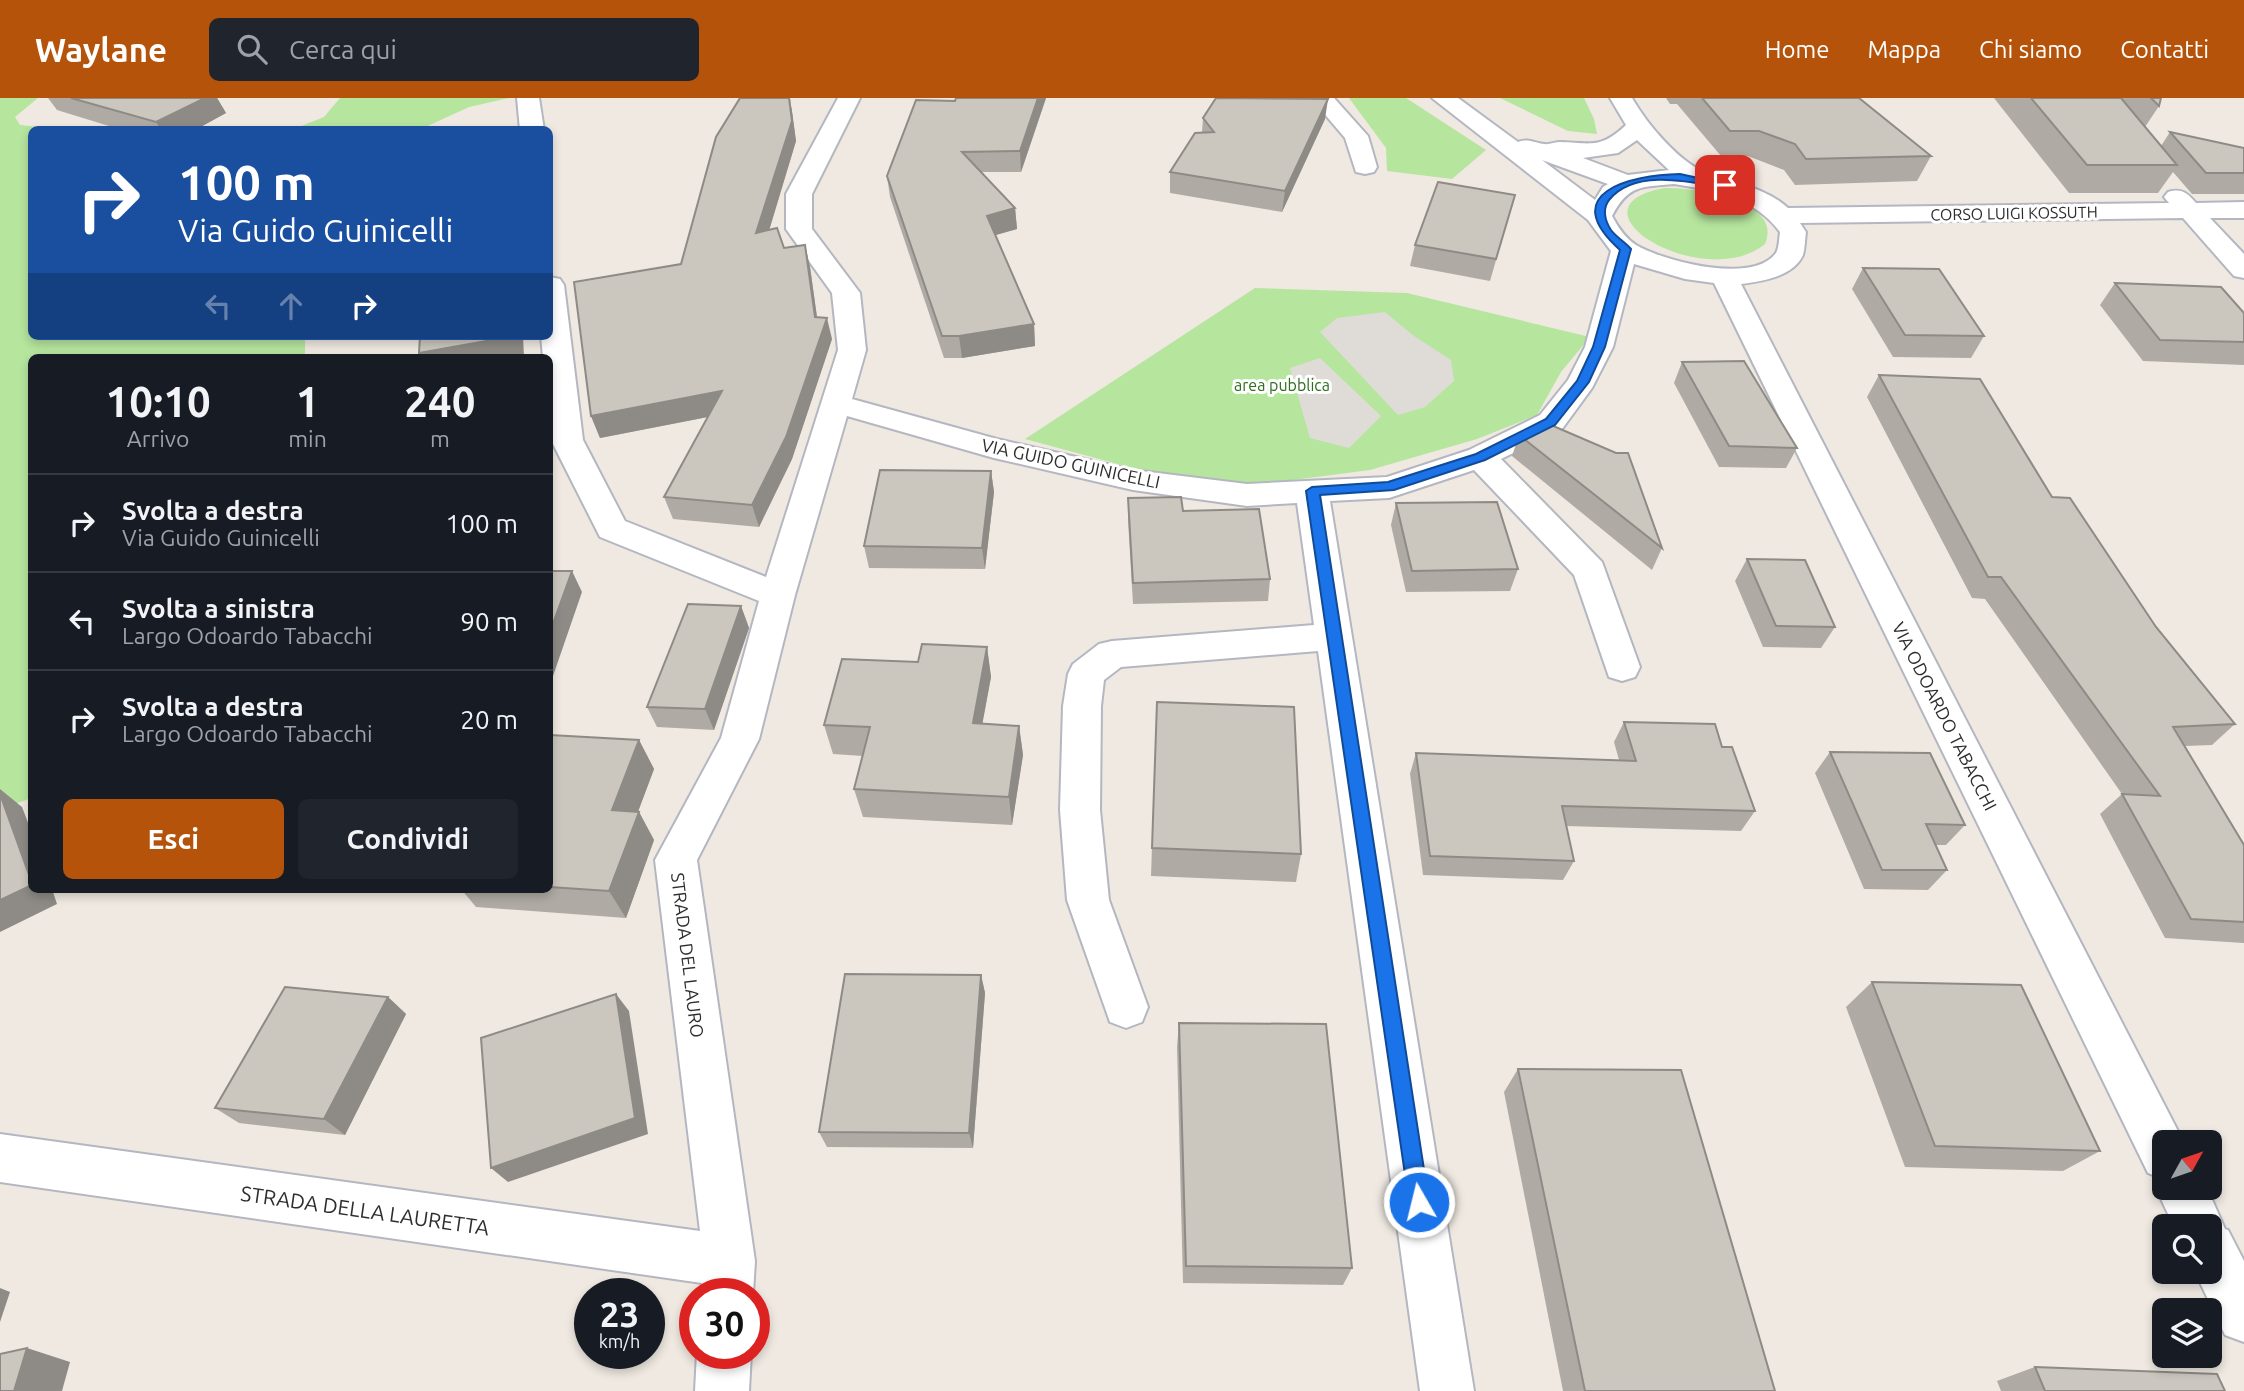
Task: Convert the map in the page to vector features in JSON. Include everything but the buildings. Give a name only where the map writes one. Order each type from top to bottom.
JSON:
[{"type":"street","points":[[528,98],[532,126]]},
{"type":"street","name":"STRADA DEL LAURO","points":[[728,1277],[676,860],[740,740],[778,594],[852,350],[846,293],[799,229],[799,194],[849,98]]},
{"type":"street","points":[[1322,98],[1356,136],[1365,167]]},
{"type":"street","points":[[1443,98],[1491,131],[1599,216],[1607,233],[1625,249],[1670,269],[1724,276],[1751,274],[1773,268],[1789,258],[1795,245],[1794,230],[1783,216],[1765,201],[1740,189],[1700,180],[1639,180],[1527,146],[1491,131]]},
{"type":"street","points":[[1621,98],[1641,132],[1672,161],[1700,180]]},
{"type":"street","points":[[1527,146],[1597,152],[1621,144],[1641,132]]},
{"type":"street","points":[[1599,216],[1601,203],[1611,192],[1639,180],[1646,166],[1641,132]]},
{"type":"street","points":[[2162,179],[2244,270]]},
{"type":"street","name":"CORSO LUIGI KOSSUTH","points":[[1783,216],[2244,210]]},
{"type":"street","name":"VIA GUIDO GUINICELLI","points":[[834,403],[994,448],[1133,480],[1247,495],[1389,486],[1480,457],[1551,422],[1583,382],[1603,336],[1625,249]]},
{"type":"street","name":"VIA ODOARDO TABACCHI","points":[[1724,276],[2152,1130]]},
{"type":"street","points":[[553,312],[567,440],[612,529],[778,594]]},
{"type":"street","points":[[1480,457],[1590,570],[1622,667]]},
{"type":"street","points":[[1312,491],[1447,1391]]},
{"type":"street","points":[[1126,1007],[1088,900],[1080,810],[1082,706],[1086,674],[1112,654],[1334,637]]},
{"type":"street","name":"STRADA DELLA LAURETTA","points":[[0,1158],[728,1277]]},
{"type":"street","points":[[2222,1272],[2244,1316]]},
{"type":"street","points":[[722,1391],[723,1369]]},
{"type":"green space","points":[[0,98],[38,98],[15,117],[20,125],[29,126],[28,340],[305,340],[305,354],[28,354],[28,799],[0,810]]},
{"type":"green space","points":[[340,98],[509,98],[469,107],[428,126],[302,126],[324,117]]},
{"type":"green space","points":[[1349,98],[1406,98],[1486,150],[1452,179],[1387,171],[1386,148]]},
{"type":"green space","points":[[1500,98],[1584,98],[1594,119],[1597,134],[1568,131]]},
{"type":"green space","points":[[1664,188],[1713,193],[1749,206],[1761,216],[1767,229],[1765,244],[1739,257],[1709,259],[1679,254],[1653,242],[1634,228],[1627,212],[1636,198]]},
{"type":"green space","name":"area pubblica","points":[[1255,288],[1407,293],[1590,337],[1561,372],[1537,415],[1477,439],[1370,470],[1240,487],[1140,470],[1025,439]]},
{"type":"shaded area","points":[[1385,312],[1414,336],[1451,360],[1454,381],[1425,407],[1398,415],[1320,332],[1337,318]]},
{"type":"shaded area","points":[[1320,358],[1381,416],[1349,448],[1310,438],[1290,368]]},
{"type":"route","points":[[1419,1202],[1312,491],[1389,486],[1480,457],[1551,422],[1583,382],[1599,347],[1625,249],[1607,233],[1599,216],[1601,203],[1611,192],[1627,183],[1651,178],[1680,177],[1725,185]]}]
